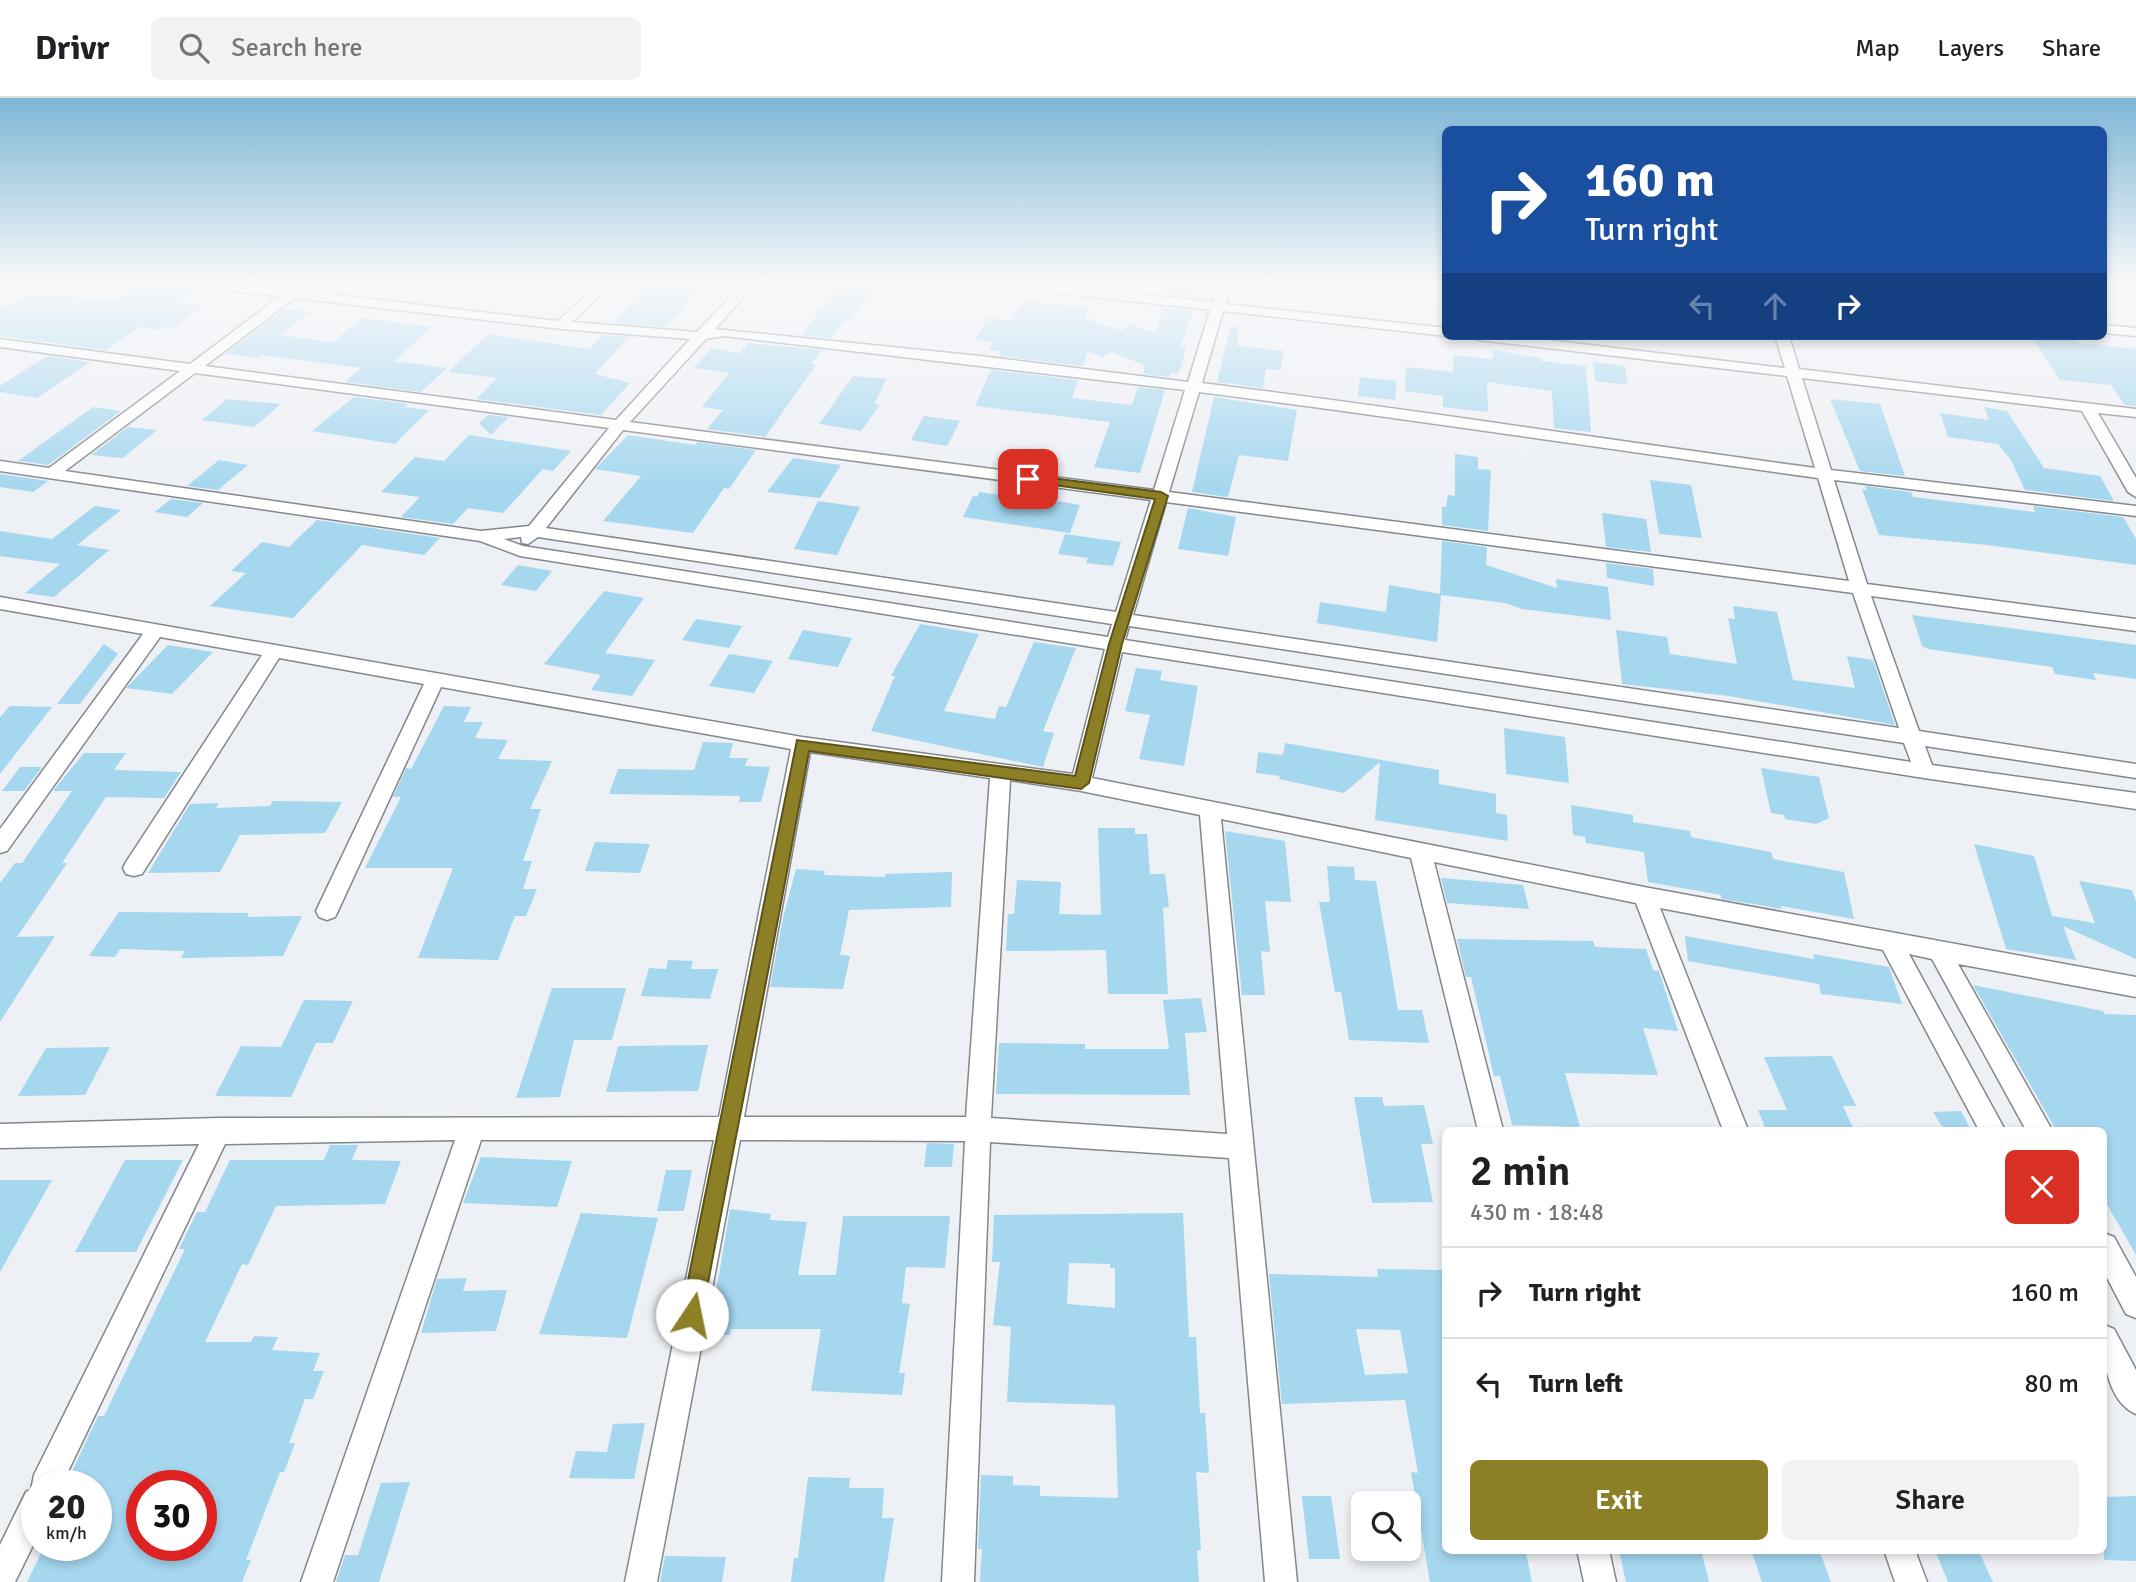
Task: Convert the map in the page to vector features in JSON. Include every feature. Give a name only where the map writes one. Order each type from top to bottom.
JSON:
[{"type":"street","points":[[76,353],[2136,625]]},
{"type":"street","points":[[51,474],[214,353]]},
{"type":"street","points":[[520,551],[533,531],[619,425],[683,353]]},
{"type":"street","points":[[906,353],[1196,387],[1825,474],[1955,486],[2136,511]]},
{"type":"street","points":[[1081,783],[1115,644],[1205,353]]},
{"type":"street","points":[[1621,353],[2136,413]]},
{"type":"street","points":[[1787,353],[1860,588],[1924,771]]},
{"type":"street","points":[[2087,407],[2136,492]]},
{"type":"street","points":[[0,466],[481,536],[520,551],[1924,771],[2136,801]]},
{"type":"street","points":[[481,536],[533,531],[2136,771]]},
{"type":"street","points":[[0,603],[802,744],[1000,774],[1081,783],[1644,896],[1940,953],[2136,987]]},
{"type":"street","points":[[0,845],[155,631]]},
{"type":"street","points":[[134,868],[274,652]]},
{"type":"street","points":[[327,911],[435,680]]},
{"type":"street","points":[[641,1582],[727,1127],[759,986],[802,744]]},
{"type":"street","points":[[958,1582],[978,1129],[1000,774]]},
{"type":"street","points":[[1210,809],[1281,1582]]},
{"type":"street","points":[[1420,850],[1489,1127]]},
{"type":"street","points":[[1644,896],[1734,1127]]},
{"type":"street","points":[[1891,943],[1990,1127]]},
{"type":"street","points":[[1940,953],[2037,1127]]},
{"type":"street","points":[[317,1582],[472,1128]]},
{"type":"street","points":[[0,1136],[219,1130],[472,1128],[978,1129],[1240,1147]]},
{"type":"street","points":[[54,1470],[219,1130]]},
{"type":"street","points":[[2107,1251],[2136,1304]]},
{"type":"street","points":[[2107,1345],[2136,1399]]},
{"type":"street","points":[[0,1579],[21,1536]]},
{"type":"street","points":[[1594,1554],[1601,1582]]},
{"type":"street","points":[[1900,1554],[1911,1582]]},
{"type":"building","points":[[403,353],[394,361],[447,368],[421,392],[345,382],[361,368],[263,355],[258,358],[225,354]]},
{"type":"building","points":[[468,353],[614,353],[595,374],[630,383],[601,415],[476,399],[497,378],[448,372]]},
{"type":"building","points":[[707,353],[819,353],[811,364],[816,365],[765,437],[707,429],[723,410],[702,407],[729,373],[694,368]]},
{"type":"building","points":[[1000,353],[1087,353],[1083,366],[999,356]]},
{"type":"building","points":[[1113,353],[1184,353],[1177,374],[1170,373],[1169,377],[1143,374],[1145,365]]},
{"type":"building","points":[[1224,353],[1284,353],[1280,370],[1266,369],[1263,388],[1217,382]]},
{"type":"building","points":[[1493,353],[1513,353],[1541,358],[1541,361],[1586,366],[1591,432],[1554,428],[1552,391],[1487,382],[1488,412],[1443,407],[1443,396],[1405,391],[1406,367],[1453,372],[1453,355],[1493,359]]},
{"type":"building","points":[[2042,353],[2136,353],[2136,406],[2125,405],[2111,385],[2060,380]]},
{"type":"building","points":[[47,356],[90,362],[37,398],[0,392],[0,386]]},
{"type":"building","points":[[1593,362],[1625,366],[1628,385],[1595,381]]},
{"type":"building","points":[[991,370],[1078,380],[1072,398],[1132,405],[1138,387],[1165,390],[1140,473],[1094,467],[1110,422],[975,406]]},
{"type":"building","points":[[853,376],[887,379],[874,404],[880,405],[861,431],[819,424]]},
{"type":"building","points":[[1360,377],[1397,381],[1395,400],[1358,396]]},
{"type":"building","points":[[354,397],[408,404],[404,407],[429,410],[395,444],[312,431]]},
{"type":"building","points":[[1214,397],[1297,410],[1288,461],[1239,455],[1228,497],[1192,492]]},
{"type":"building","points":[[227,399],[281,404],[254,427],[202,420]]},
{"type":"building","points":[[1830,399],[1880,404],[1905,476],[1860,471]]},
{"type":"building","points":[[93,407],[121,411],[48,465],[18,461]]},
{"type":"building","points":[[1984,407],[2007,411],[2044,468],[2100,476],[2114,501],[2025,490],[2011,460],[1998,444],[1948,437],[1940,413],[1989,420]]},
{"type":"building","points":[[488,415],[509,417],[491,435],[479,423]]},
{"type":"building","points":[[924,416],[960,421],[947,446],[911,440]]},
{"type":"building","points":[[128,427],[157,430],[123,458],[91,455]]},
{"type":"building","points":[[469,435],[571,451],[553,471],[543,469],[503,513],[468,508],[453,524],[401,517],[420,497],[381,492],[415,457],[444,461]]},
{"type":"building","points":[[628,435],[695,445],[697,442],[756,450],[729,489],[724,488],[693,533],[603,521],[641,476],[595,469]]},
{"type":"building","points":[[1455,454],[1478,457],[1478,469],[1491,470],[1488,531],[1442,525],[1442,507],[1446,507],[1448,495],[1455,496]]},
{"type":"building","points":[[793,458],[841,465],[820,498],[767,492]]},
{"type":"building","points":[[219,460],[248,465],[218,490],[187,486]]},
{"type":"building","points":[[0,474],[48,481],[33,492],[0,487]]},
{"type":"building","points":[[1650,480],[1691,485],[1702,538],[1659,534]]},
{"type":"building","points":[[1865,486],[1911,492],[1913,497],[2035,512],[2033,506],[2123,517],[2136,539],[2136,565],[1987,545],[1879,535],[1862,489],[1867,490]]},
{"type":"building","points":[[979,492],[1021,498],[1023,495],[1080,505],[1070,533],[963,517],[973,496],[977,497]]},
{"type":"building","points":[[171,499],[203,503],[187,517],[155,512]]},
{"type":"building","points":[[818,501],[860,507],[837,555],[794,549]]},
{"type":"building","points":[[95,506],[121,510],[77,545],[109,550],[54,597],[25,593],[60,564],[0,556],[0,531],[52,539]]},
{"type":"building","points":[[1188,508],[1236,517],[1228,556],[1178,549]]},
{"type":"building","points":[[1602,513],[1646,519],[1651,552],[1606,547]]},
{"type":"building","points":[[317,520],[440,538],[424,555],[362,545],[293,618],[210,606],[246,573],[231,571],[262,542],[289,547]]},
{"type":"building","points":[[1065,534],[1121,542],[1113,566],[1086,563],[1088,558],[1058,554]]},
{"type":"building","points":[[1442,541],[1487,547],[1486,565],[1557,588],[1556,579],[1608,587],[1611,620],[1441,595],[1437,642],[1317,623],[1320,602],[1386,612],[1389,585],[1440,594]]},
{"type":"building","points":[[1606,563],[1653,569],[1654,586],[1607,578]]},
{"type":"building","points":[[518,565],[552,571],[536,591],[501,585]]},
{"type":"building","points":[[604,591],[644,598],[605,653],[655,660],[632,696],[591,690],[601,675],[544,664]]},
{"type":"building","points":[[1733,606],[1777,612],[1793,680],[1855,688],[1847,656],[1873,660],[1895,725],[1729,696],[1622,684],[1616,630],[1667,637],[1670,654],[1737,664],[1728,618],[1735,619]]},
{"type":"building","points":[[1912,615],[2136,645],[2136,679],[2093,673],[2096,680],[2055,674],[2052,667],[1928,649],[1922,646]]},
{"type":"building","points":[[696,619],[742,626],[729,648],[682,640]]},
{"type":"building","points":[[920,624],[979,634],[944,711],[995,719],[999,706],[1006,707],[1034,642],[1076,648],[1043,731],[1054,733],[1043,767],[871,731],[895,676],[891,676]]},
{"type":"building","points":[[803,630],[852,638],[838,667],[788,659]]},
{"type":"building","points":[[104,644],[118,654],[80,704],[57,704]]},
{"type":"building","points":[[168,645],[213,652],[172,694],[126,688]]},
{"type":"building","points":[[729,654],[773,661],[754,693],[709,686]]},
{"type":"building","points":[[1136,668],[1162,671],[1160,680],[1198,686],[1184,766],[1139,759],[1150,715],[1125,711]]},
{"type":"building","points":[[10,706],[52,707],[0,774],[0,717]]},
{"type":"building","points":[[444,706],[471,707],[464,722],[483,722],[475,738],[508,740],[498,759],[552,761],[530,809],[541,809],[523,861],[532,861],[523,889],[537,889],[526,916],[515,916],[498,960],[418,958],[453,868],[365,868],[401,797],[393,797],[406,768],[411,769]]},
{"type":"building","points":[[1504,728],[1565,737],[1569,783],[1506,774]]},
{"type":"building","points":[[703,742],[733,743],[729,758],[748,758],[745,766],[770,767],[761,802],[739,802],[740,796],[609,794],[618,769],[694,770]]},
{"type":"building","points":[[1285,743],[1439,770],[1439,784],[1496,794],[1496,813],[1507,815],[1508,841],[1375,820],[1380,762],[1344,793],[1279,779],[1280,776],[1256,773],[1258,752],[1283,755]]},
{"type":"building","points":[[84,753],[126,753],[114,770],[181,772],[164,798],[106,797],[62,863],[67,863],[17,937],[55,936],[0,1022],[0,883],[15,863],[22,863],[72,791],[53,791]]},
{"type":"building","points":[[20,767],[42,767],[24,791],[2,791]]},
{"type":"building","points":[[1761,768],[1819,777],[1829,818],[1816,824],[1785,819],[1784,815],[1771,813]]},
{"type":"building","points":[[273,801],[342,802],[325,833],[240,835],[220,872],[148,873],[190,804],[219,803],[216,808],[270,806]]},
{"type":"building","points":[[1571,805],[1633,815],[1633,822],[1690,831],[1691,837],[1771,852],[1773,859],[1844,872],[1854,919],[1721,899],[1721,895],[1648,882],[1644,852],[1586,843],[1585,837],[1573,835]]},
{"type":"building","points":[[1098,828],[1135,828],[1135,834],[1147,834],[1150,874],[1165,874],[1169,907],[1163,908],[1168,994],[1108,994],[1104,950],[1006,951],[1008,914],[1014,914],[1017,880],[1061,882],[1059,914],[1101,915]]},
{"type":"building","points":[[1225,831],[1285,841],[1291,902],[1265,901],[1270,952],[1261,951],[1265,995],[1242,995]]},
{"type":"building","points":[[595,842],[650,844],[640,873],[585,871]]},
{"type":"building","points":[[1974,844],[2034,856],[2052,916],[2095,923],[2079,881],[2132,890],[2136,901],[2136,959],[2063,926],[2076,960],[2006,949]]},
{"type":"building","points":[[1327,866],[1354,867],[1355,880],[1376,881],[1398,1010],[1422,1010],[1429,1043],[1349,1040],[1341,992],[1335,992],[1319,902],[1330,902]]},
{"type":"building","points":[[796,869],[825,871],[824,875],[885,877],[885,874],[952,872],[951,907],[849,910],[840,955],[850,956],[843,989],[770,987],[783,918]]},
{"type":"building","points":[[1441,878],[1523,885],[1529,909],[1447,903]]},
{"type":"building","points":[[119,912],[249,913],[247,917],[302,916],[283,956],[181,958],[185,951],[120,949],[115,957],[89,956]]},
{"type":"building","points":[[1685,936],[1814,959],[1813,954],[1889,967],[1902,1004],[1821,994],[1819,984],[1688,961]]},
{"type":"building","points":[[1457,939],[1593,941],[1595,947],[1646,949],[1653,970],[1659,971],[1678,1031],[1643,1028],[1658,1075],[1565,1073],[1580,1127],[1512,1125],[1500,1076],[1494,1076],[1471,977],[1466,977]]},
{"type":"building","points":[[668,960],[693,961],[691,969],[718,969],[710,999],[641,996],[649,968],[666,969]]},
{"type":"building","points":[[1973,985],[2103,1011],[2105,1014],[2136,1015],[2136,1255],[2107,1204],[2107,1127],[2054,1127]]},
{"type":"building","points":[[552,988],[626,988],[612,1040],[574,1040],[560,1097],[516,1098]]},
{"type":"building","points":[[1201,998],[1207,1032],[1185,1033],[1190,1095],[996,1094],[999,1043],[1085,1044],[1085,1049],[1169,1049],[1163,1000]]},
{"type":"building","points":[[304,1000],[353,1001],[333,1043],[316,1043],[291,1097],[215,1096],[241,1046],[281,1047]]},
{"type":"building","points":[[708,1045],[698,1091],[606,1092],[618,1046]]},
{"type":"building","points":[[110,1047],[85,1095],[18,1096],[46,1048]]},
{"type":"building","points":[[1832,1056],[1856,1106],[1843,1106],[1853,1127],[1765,1127],[1758,1110],[1787,1110],[1764,1057]]},
{"type":"building","points":[[1354,1097],[1382,1097],[1384,1106],[1424,1105],[1433,1144],[1421,1144],[1433,1202],[1372,1203]]},
{"type":"building","points":[[1961,1111],[1969,1127],[1942,1127],[1933,1112]]},
{"type":"building","points":[[927,1143],[954,1144],[952,1167],[924,1167]]},
{"type":"building","points":[[330,1145],[358,1145],[352,1160],[401,1161],[385,1204],[276,1206],[248,1265],[242,1264],[205,1342],[251,1342],[254,1336],[278,1337],[272,1350],[320,1353],[313,1371],[324,1371],[313,1399],[305,1399],[289,1443],[295,1443],[284,1472],[280,1472],[246,1560],[251,1560],[242,1582],[27,1582],[37,1561],[112,1561],[112,1470],[73,1470],[98,1416],[104,1416],[185,1249],[179,1249],[197,1212],[205,1212],[230,1160],[324,1160]]},
{"type":"building","points":[[481,1157],[572,1161],[557,1207],[463,1203]]},
{"type":"building","points":[[125,1160],[183,1160],[136,1252],[75,1252]]},
{"type":"building","points":[[666,1170],[692,1170],[684,1211],[657,1211]]},
{"type":"building","points":[[0,1180],[52,1180],[0,1272]]},
{"type":"building","points":[[730,1209],[771,1214],[770,1220],[807,1222],[798,1275],[836,1275],[843,1216],[950,1216],[945,1268],[906,1267],[902,1303],[910,1304],[899,1373],[905,1373],[902,1395],[811,1391],[821,1329],[731,1329],[730,1335],[709,1335]]},
{"type":"building","points":[[581,1213],[658,1218],[627,1338],[539,1334]]},
{"type":"building","points":[[1183,1213],[1189,1337],[1196,1337],[1200,1413],[1205,1413],[1209,1473],[1196,1472],[1201,1550],[1197,1550],[1199,1582],[980,1582],[982,1549],[978,1549],[981,1475],[1013,1476],[1013,1485],[1040,1486],[1040,1496],[1118,1498],[1115,1405],[1007,1402],[1011,1327],[993,1325],[1000,1262],[992,1262],[994,1215]],"holes":[[[1069,1263],[1110,1264],[1110,1268],[1115,1268],[1115,1308],[1067,1304]]]},
{"type":"building","points":[[1377,1269],[1442,1270],[1442,1554],[1526,1554],[1532,1582],[1430,1582],[1421,1530],[1421,1491],[1414,1491],[1411,1472],[1418,1473],[1405,1400],[1282,1404],[1269,1274],[1378,1277]],"holes":[[[1356,1329],[1400,1330],[1408,1373],[1365,1375]]]},
{"type":"building","points":[[467,1278],[463,1291],[507,1290],[496,1331],[421,1333],[437,1279]]},
{"type":"building","points":[[645,1423],[634,1479],[569,1478],[576,1451],[607,1452],[613,1424]]},
{"type":"building","points":[[808,1477],[850,1478],[849,1488],[884,1488],[882,1518],[894,1518],[884,1582],[791,1582],[794,1558],[798,1558]]},
{"type":"building","points":[[410,1482],[379,1582],[336,1582],[345,1555],[358,1555],[381,1483]]},
{"type":"building","points":[[1302,1496],[1331,1496],[1340,1559],[1309,1559]]},
{"type":"building","points":[[2136,1496],[2136,1561],[2104,1560],[2104,1554],[2107,1554],[2107,1497]]},
{"type":"building","points":[[1620,1554],[1702,1554],[1709,1582],[1626,1582]]},
{"type":"building","points":[[1752,1554],[1820,1554],[1831,1582],[1762,1582]]},
{"type":"building","points":[[1937,1554],[1980,1554],[1993,1582],[1948,1582]]},
{"type":"building","points":[[665,1556],[726,1557],[722,1582],[660,1582]]},
{"type":"route","points":[[692,1315],[727,1127],[759,986],[802,744],[1000,774],[1081,783],[1115,644],[1161,496],[1028,479]]}]
